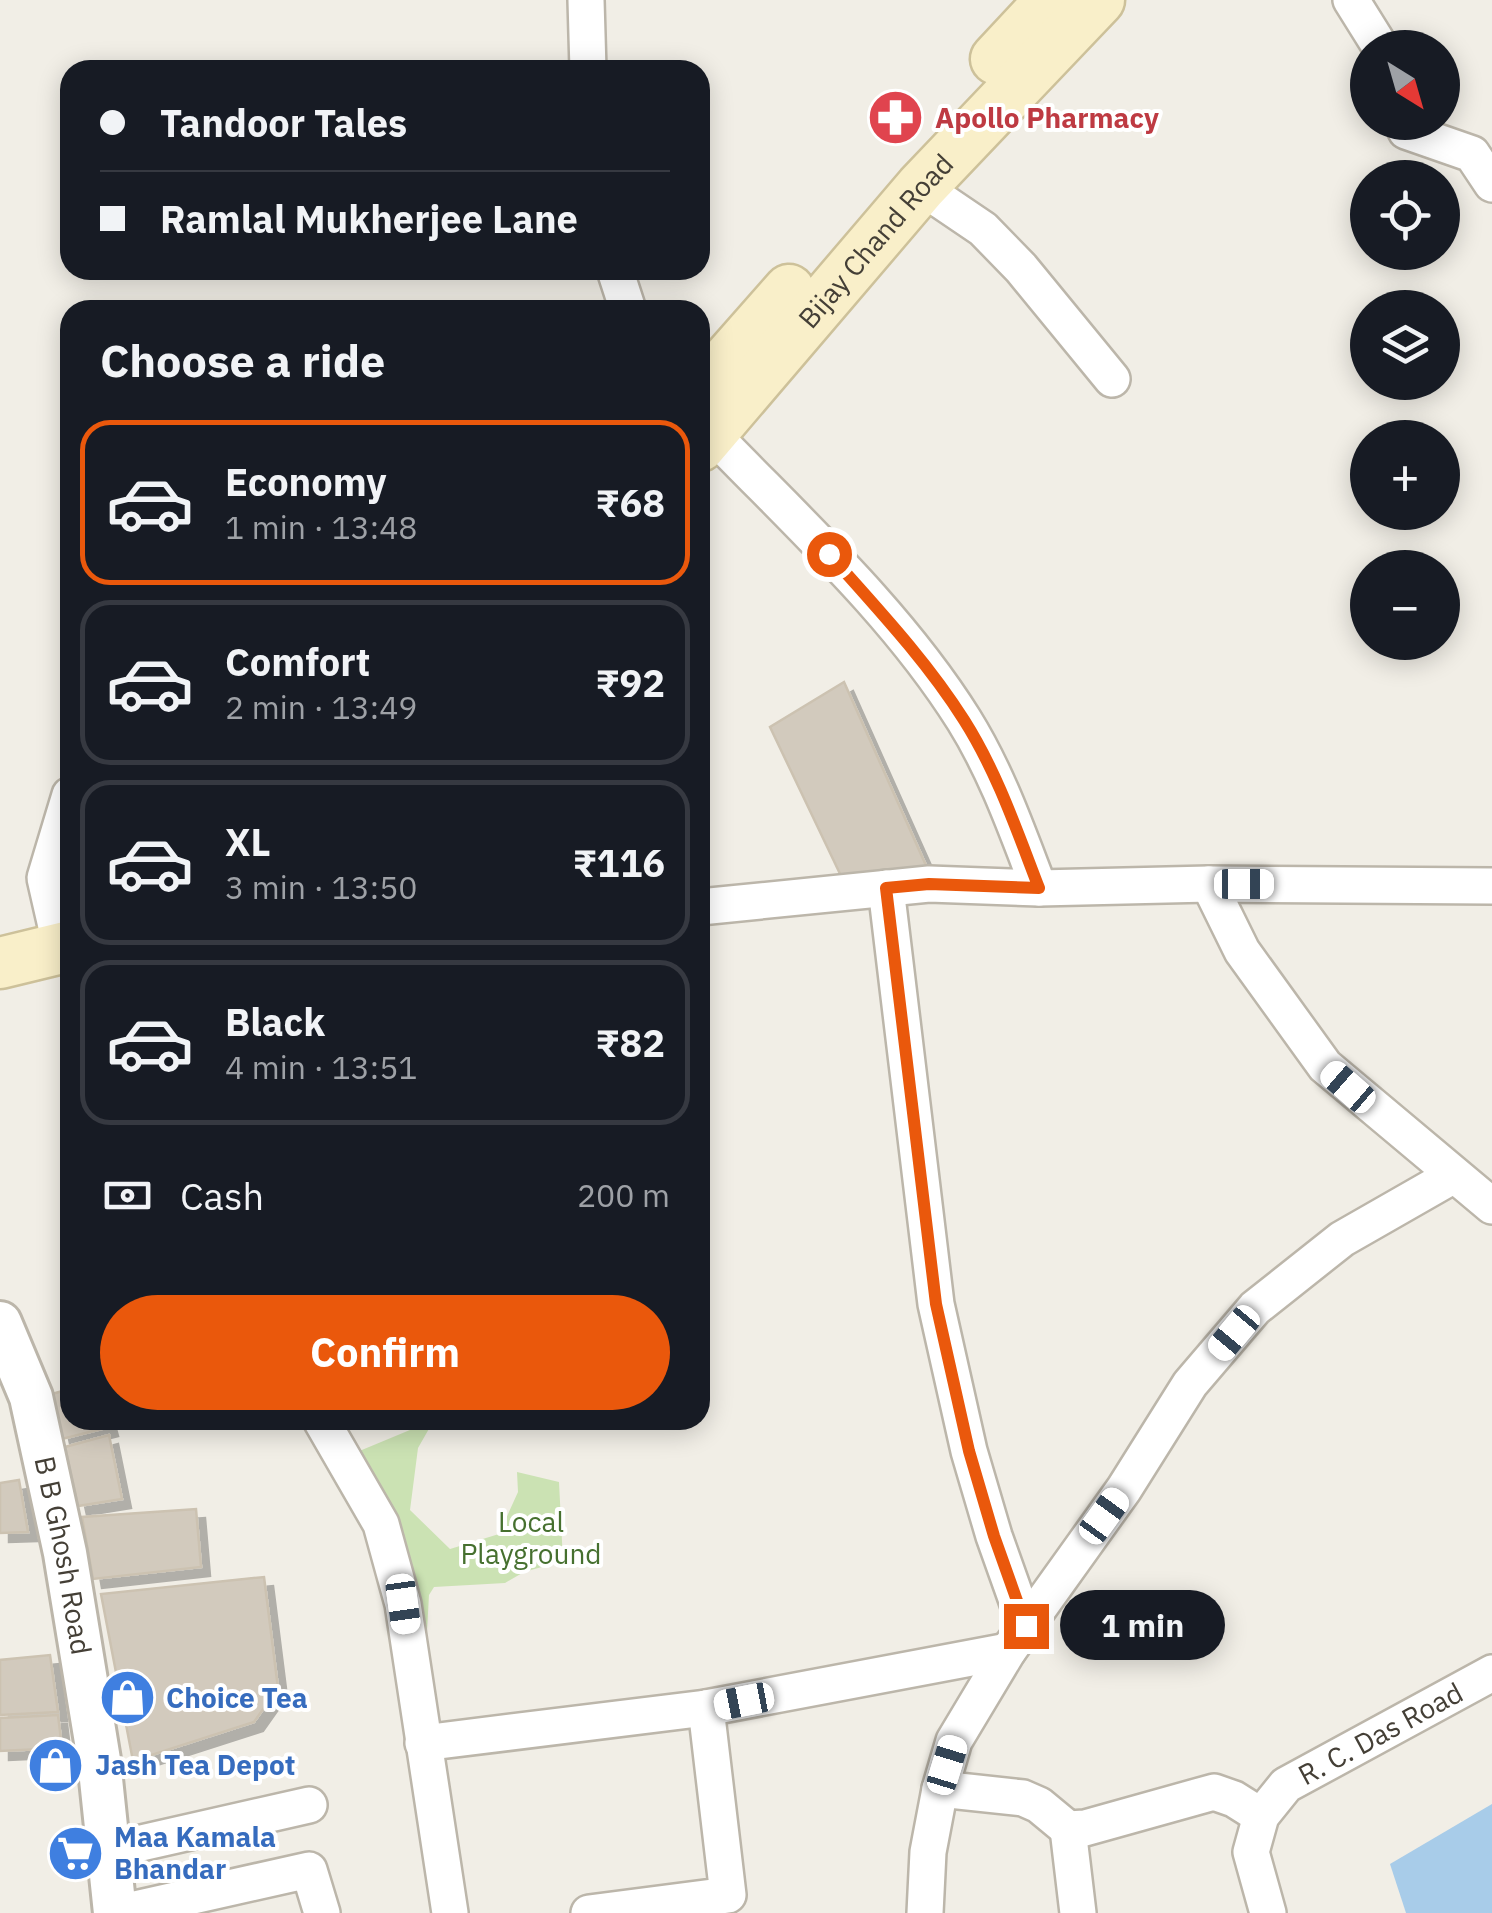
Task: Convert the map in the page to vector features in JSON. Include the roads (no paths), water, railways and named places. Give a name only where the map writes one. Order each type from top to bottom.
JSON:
[{"type":"main road","name":"Bijay Chand Road","points":[[710,412],[936,123],[1050,0]]},
{"type":"main road","name":"Bijay Chand Road","points":[[710,413],[1099,0]]},
{"type":"main road","points":[[0,962],[60,958]]},
{"type":"main road","points":[[0,992],[60,961]]},
{"type":"street","points":[[586,0],[588,60]]},
{"type":"street","points":[[1351,0],[1370,30]]},
{"type":"street","points":[[1428,140],[1472,154],[1492,184]]},
{"type":"street","points":[[921,187],[996,242],[1112,379]]},
{"type":"street","points":[[710,428],[899,633],[964,720],[1002,792],[1039,888]]},
{"type":"street","points":[[60,828],[45,878],[60,932]]},
{"type":"street","points":[[710,906],[929,884],[1039,888],[1209,884],[1492,886]]},
{"type":"street","points":[[1209,884],[1242,951],[1325,1066],[1492,1206]]},
{"type":"street","points":[[886,888],[936,1304],[1017,1638]]},
{"type":"street","points":[[925,1913],[928,1852],[954,1740],[1017,1638],[1124,1489],[1190,1384],[1255,1308],[1342,1239],[1454,1175]]},
{"type":"street","name":"B B Ghosh Road","points":[[0,1323],[31,1397],[65,1553],[99,1760],[106,1851],[116,1913]]},
{"type":"street","points":[[327,1430],[381,1524],[403,1604],[450,1913]]},
{"type":"street","points":[[423,1744],[706,1708],[1017,1638]]},
{"type":"street","name":"R. C. Das Road","points":[[1261,1816],[1286,1785],[1492,1674]]},
{"type":"street","points":[[589,1913],[728,1895],[706,1708]]},
{"type":"street","points":[[940,1789],[1024,1798],[1068,1829],[1085,1828],[1214,1792],[1234,1799],[1261,1816],[1251,1852],[1268,1913]]},
{"type":"street","points":[[106,1851],[309,1805]]},
{"type":"street","points":[[1068,1829],[1078,1913]]},
{"type":"street","points":[[116,1913],[309,1870],[322,1913]]},
{"type":"water","points":[[1492,1804],[1492,1913],[1406,1913],[1390,1864]]},
{"type":"place","name":"Apollo Pharmacy","points":[[896,118]]},
{"type":"place","name":"Choice Tea","points":[[127,1698]]},
{"type":"place","name":"Jash Tea Depot","points":[[56,1765]]},
{"type":"place","name":"Maa Kamala Bhandar","points":[[75,1853]]},
{"type":"park label","name":"Local Playground","points":[[531,1538]]}]
